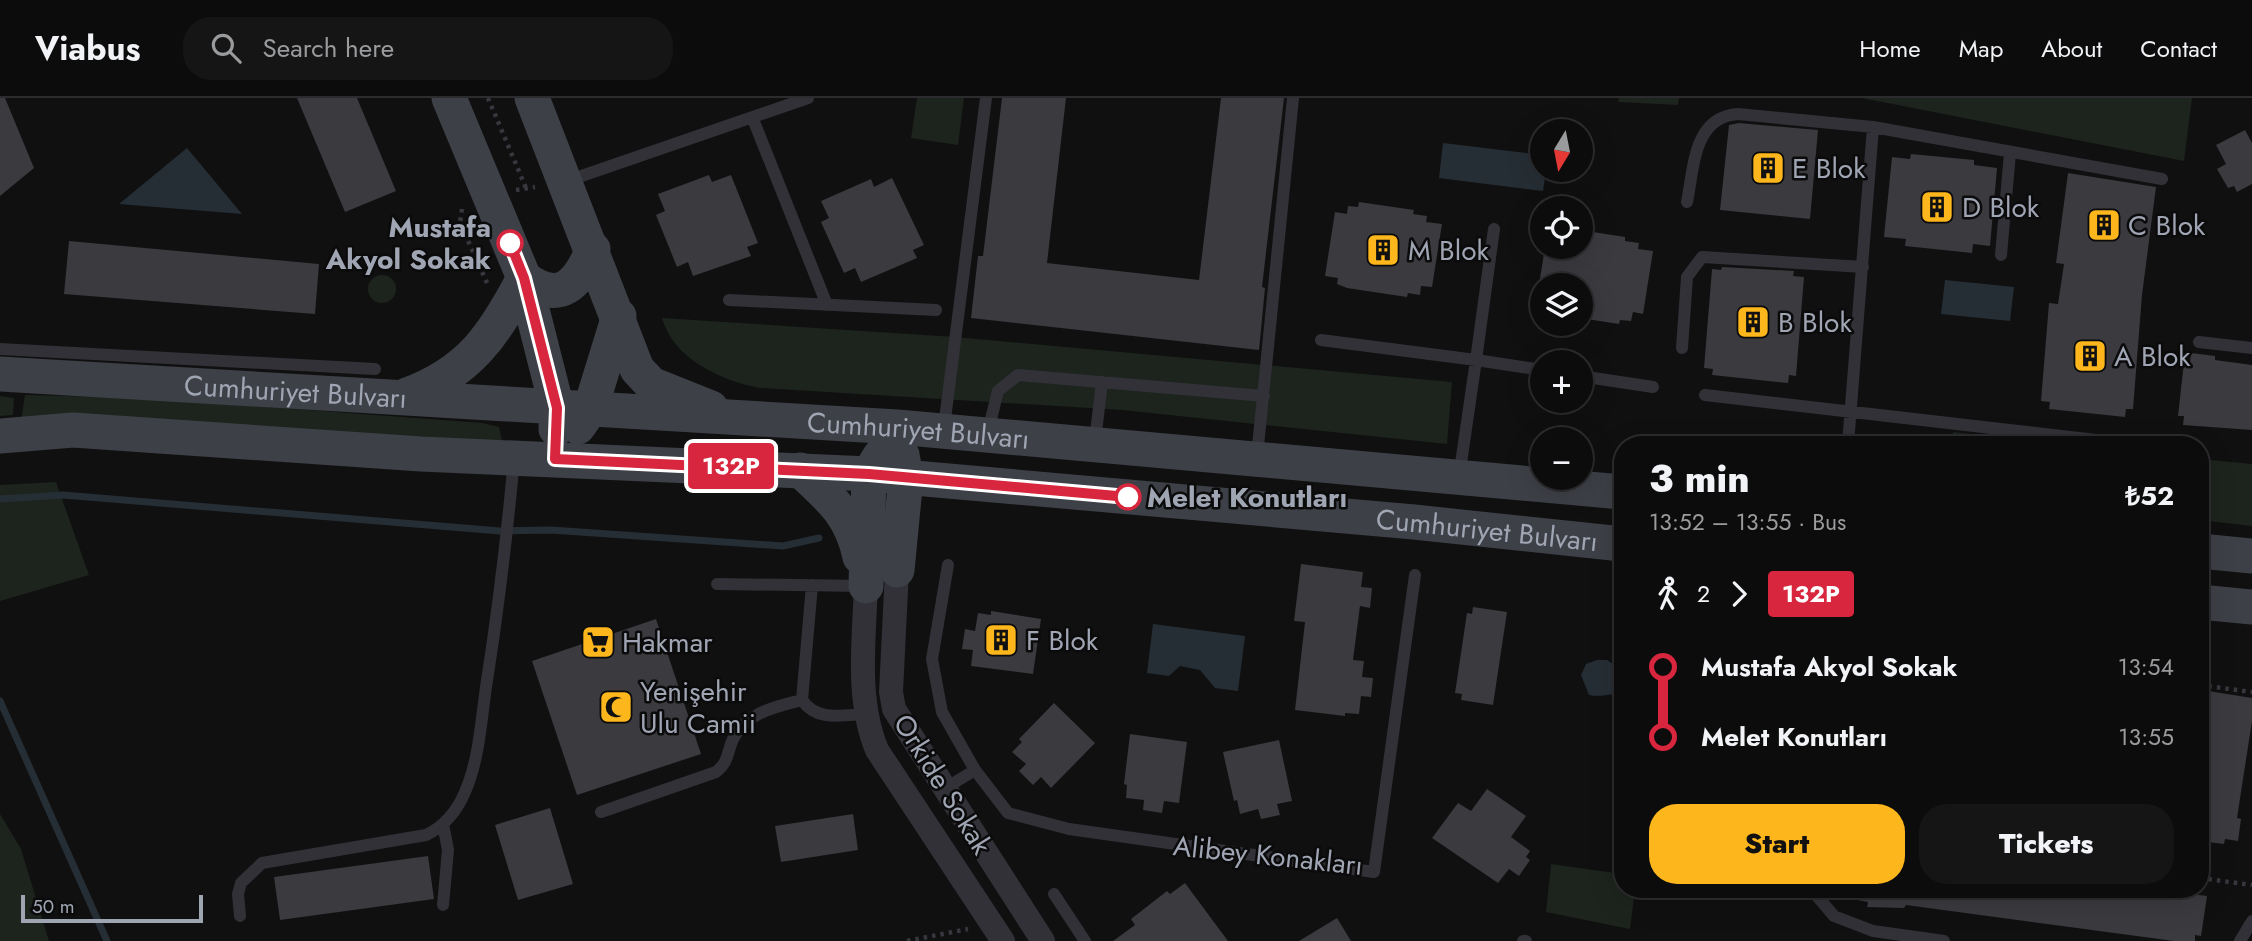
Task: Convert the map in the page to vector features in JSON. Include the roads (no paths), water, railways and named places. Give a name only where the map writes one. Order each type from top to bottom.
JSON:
[{"type":"street","points":[[449,98],[524,278],[573,409]]},
{"type":"street","points":[[531,98],[593,249],[637,369],[651,384],[747,421]]},
{"type":"street","points":[[524,278],[541,291],[558,291],[572,285],[585,268],[593,249]]},
{"type":"street","points":[[401,398],[431,386],[468,362],[499,324],[524,278]]},
{"type":"street","points":[[555,459],[573,409],[619,316]]},
{"type":"street","name":"Cumhuriyet Bulvarı","points":[[0,374],[747,421],[897,427],[1614,491]]},
{"type":"street","points":[[897,427],[869,474],[864,658],[867,728],[877,750],[998,933]]},
{"type":"street","points":[[897,427],[906,477],[897,570]]},
{"type":"street","name":"Cumhuriyet Bulvarı","points":[[0,436],[73,430],[421,454],[869,474],[1614,543]]},
{"type":"street","points":[[800,470],[845,514],[854,532],[866,586]]},
{"type":"street","points":[[897,570],[908,541],[929,506],[974,483]]},
{"type":"street","points":[[2209,552],[2252,556]]},
{"type":"street","name":"Orkide Sokak","points":[[897,570],[891,692],[894,709],[1042,941]]},
{"type":"street","points":[[2209,602],[2252,607]]},
{"type":"lane","points":[[566,181],[808,98]]},
{"type":"lane","points":[[943,431],[986,98]]},
{"type":"lane","points":[[1257,459],[1293,98]]},
{"type":"lane","points":[[1687,202],[1701,137],[1718,118],[1738,114],[1873,127],[2162,179]]},
{"type":"lane","points":[[753,119],[827,305]]},
{"type":"lane","points":[[1849,436],[1873,127]]},
{"type":"lane","points":[[2001,255],[2010,153]]},
{"type":"lane","points":[[1459,477],[1494,229]]},
{"type":"lane","points":[[1682,348],[1687,277],[1702,257],[1863,267]]},
{"type":"lane","points":[[729,300],[936,310]]},
{"type":"lane","points":[[1321,340],[1530,368]]},
{"type":"lane","points":[[2199,342],[2252,348]]},
{"type":"lane","points":[[0,349],[375,369]]},
{"type":"lane","points":[[987,435],[998,391],[1018,375],[1264,396]]},
{"type":"lane","points":[[1593,378],[1653,387]]},
{"type":"lane","points":[[1095,445],[1102,382]]},
{"type":"lane","points":[[1705,395],[2061,436]]},
{"type":"lane","points":[[240,916],[238,894],[241,883],[262,863],[415,838],[443,824],[458,805],[470,775],[503,576],[514,457]]},
{"type":"lane","name":"Alibey Konakları","points":[[948,565],[933,659],[942,712],[975,770],[1008,813],[1069,829],[1374,872],[1415,575]]},
{"type":"lane","points":[[717,584],[866,586]]},
{"type":"lane","points":[[812,585],[802,700],[807,708],[823,716],[867,713]]},
{"type":"lane","points":[[601,812],[716,772],[729,758],[732,743],[742,725],[764,710],[802,700]]},
{"type":"lane","points":[[944,789],[975,770]]},
{"type":"lane","points":[[443,824],[448,850],[443,905]]},
{"type":"lane","points":[[1054,894],[1085,941]]},
{"type":"lane","points":[[1819,898],[1834,916],[1872,931],[1944,941]]},
{"type":"lane","points":[[2241,941],[2252,921]]},
{"type":"waterway","points":[[0,499],[63,495],[500,531],[551,530],[783,546],[819,538]]},
{"type":"waterway","points":[[0,701],[107,941]]},
{"type":"place","name":"E Blok","points":[[1768,168]]},
{"type":"place","name":"D Blok","points":[[1937,207]]},
{"type":"place","name":"C Blok","points":[[2104,225]]},
{"type":"place","name":"Mustafa Akyol Sokak","points":[[510,243]]},
{"type":"place","name":"M Blok","points":[[1383,250]]},
{"type":"place","name":"B Blok","points":[[1753,322]]},
{"type":"place","name":"A Blok","points":[[2090,356]]},
{"type":"place","name":"Melet Konutları","points":[[1128,497]]},
{"type":"place","name":"F Blok","points":[[1001,640]]},
{"type":"place","name":"Hakmar","points":[[598,642]]},
{"type":"place","name":"Yenişehir Ulu Camii","points":[[616,707]]}]
